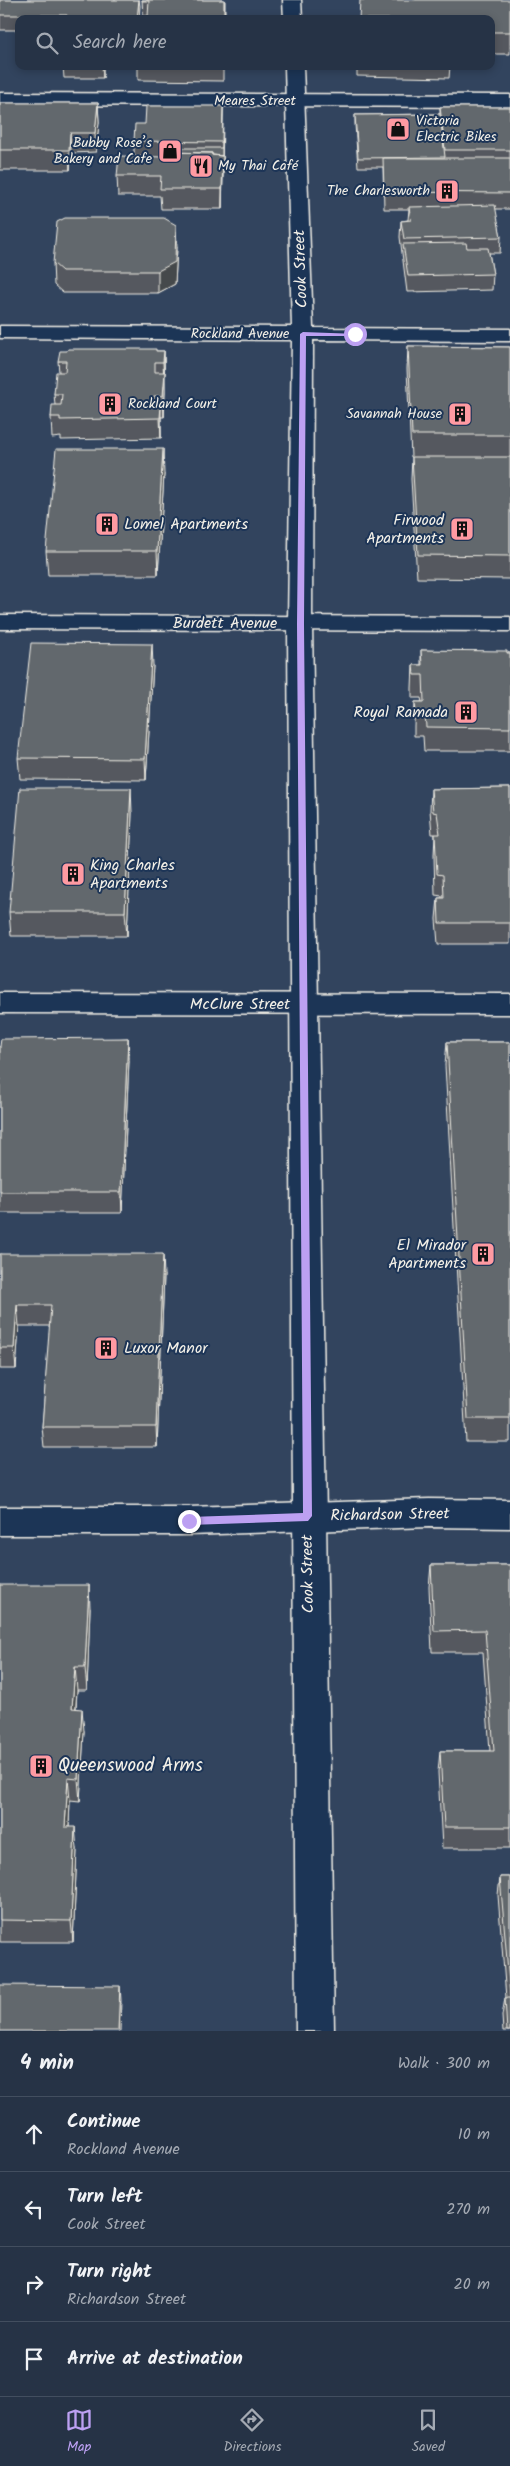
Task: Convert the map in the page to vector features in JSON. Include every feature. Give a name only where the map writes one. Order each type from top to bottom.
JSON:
[{"type":"main road","points":[[292,0],[293,15]]},
{"type":"main road","name":"Cook Street","points":[[294,70],[303,334],[300,624],[308,1516],[315,2031]]},
{"type":"main road","name":"Meares Street","points":[[0,100],[510,101]]},
{"type":"main road","name":"Rockland Avenue","points":[[0,332],[510,335]]},
{"type":"main road","name":"Burdett Avenue","points":[[0,622],[510,624]]},
{"type":"main road","name":"McClure Street","points":[[0,1003],[510,1004]]},
{"type":"main road","name":"Richardson Street","points":[[0,1521],[189,1521],[308,1516],[510,1514]]},
{"type":"building","points":[[0,0],[139,0],[137,15],[0,15]]},
{"type":"building","points":[[224,0],[224,15],[148,15],[149,1],[142,1]]},
{"type":"building","points":[[360,0],[510,0],[510,32],[495,32],[495,15],[359,15]]},
{"type":"building","points":[[0,103],[98,103],[95,133],[70,133],[69,150],[0,150]]},
{"type":"building","points":[[146,106],[223,106],[222,142],[134,141],[135,124],[145,124]]},
{"type":"building","points":[[440,107],[510,107],[510,150],[445,150]]},
{"type":"building","points":[[440,114],[445,157],[358,158],[355,115]]},
{"type":"building","points":[[166,148],[222,148],[222,156],[212,155],[212,153],[166,152]]},
{"type":"building","points":[[165,152],[212,153],[212,155],[223,156],[222,189],[160,189],[161,176],[117,176],[119,156],[165,157]]},
{"type":"building","points":[[383,158],[510,158],[510,193],[384,192]]},
{"type":"building","points":[[495,205],[501,237],[404,239],[401,221],[411,220],[409,207]]},
{"type":"building","points":[[65,218],[164,218],[176,225],[175,262],[158,271],[62,271],[53,263],[57,222]]},
{"type":"building","points":[[466,243],[467,248],[488,248],[493,274],[408,276],[403,244]]},
{"type":"building","name":"Savannah House","points":[[408,346],[510,347],[510,435],[412,435]]},
{"type":"building","name":"Rockland Court","points":[[68,349],[156,349],[156,351],[164,351],[163,362],[155,362],[155,372],[165,372],[163,396],[154,396],[153,406],[161,406],[160,418],[60,420],[60,417],[51,417],[52,405],[61,405],[62,394],[54,394],[56,372],[65,372],[66,361],[58,361],[60,351],[67,351]]},
{"type":"building","name":"Lomel Apartments","points":[[56,449],[163,449],[157,551],[46,551]]},
{"type":"building","name":"Firwood Apartments","points":[[412,457],[510,457],[510,556],[418,555]]},
{"type":"building","points":[[31,643],[152,644],[145,759],[18,758]]},
{"type":"building","name":"Royal Ramada","points":[[421,650],[507,651],[507,653],[510,653],[510,728],[426,727],[425,713],[416,713],[415,702],[424,702],[423,675],[414,675],[413,665],[422,665]]},
{"type":"building","name":"King Charles Apartments","points":[[20,788],[131,788],[125,912],[9,912]]},
{"type":"building","points":[[510,788],[510,923],[439,923],[438,898],[444,898],[443,875],[437,874],[435,834],[440,834],[437,813],[433,812],[431,789]]},
{"type":"building","points":[[128,1038],[121,1192],[0,1192],[1,1039]]},
{"type":"building","name":"El Mirador Apartments","points":[[447,1042],[510,1042],[510,1419],[468,1419]]},
{"type":"building","name":"Luxor Manor","points":[[0,1254],[163,1254],[156,1427],[42,1427],[51,1305],[17,1305],[14,1348],[0,1348]]},
{"type":"building","points":[[431,1565],[510,1565],[510,1827],[444,1827],[440,1751],[494,1751],[485,1630],[434,1631]]},
{"type":"building","name":"Queenswood Arms","points":[[0,1585],[89,1585],[85,1667],[75,1667],[72,1708],[82,1709],[78,1779],[68,1778],[65,1827],[75,1827],[71,1921],[0,1920]]},
{"type":"building","points":[[500,1877],[510,1877],[510,1996]]},
{"type":"building","points":[[0,1985],[120,1986],[118,2031],[0,2031]]},
{"type":"building","points":[[505,1998],[510,1998],[510,2031],[507,2031]]},
{"type":"place","name":"Victoria Electric Bikes","points":[[398,129]]},
{"type":"place","name":"Bubby Rose’s Bakery and Cafe","points":[[170,151]]},
{"type":"place","name":"My Thai Café","points":[[201,166]]},
{"type":"place","name":"The Charlesworth","points":[[447,191]]},
{"type":"place","name":"Rockland Court","points":[[110,404]]},
{"type":"place","name":"Savannah House","points":[[460,414]]},
{"type":"place","name":"Lomel Apartments","points":[[107,524]]},
{"type":"place","name":"Firwood Apartments","points":[[462,529]]},
{"type":"place","name":"Royal Ramada","points":[[466,712]]},
{"type":"place","name":"King Charles Apartments","points":[[73,874]]},
{"type":"place","name":"El Mirador Apartments","points":[[483,1254]]},
{"type":"place","name":"Luxor Manor","points":[[106,1348]]},
{"type":"place","name":"Queenswood Arms","points":[[41,1766]]},
{"type":"route","points":[[189,1521],[308,1516],[300,624],[303,334],[355,334]]}]
